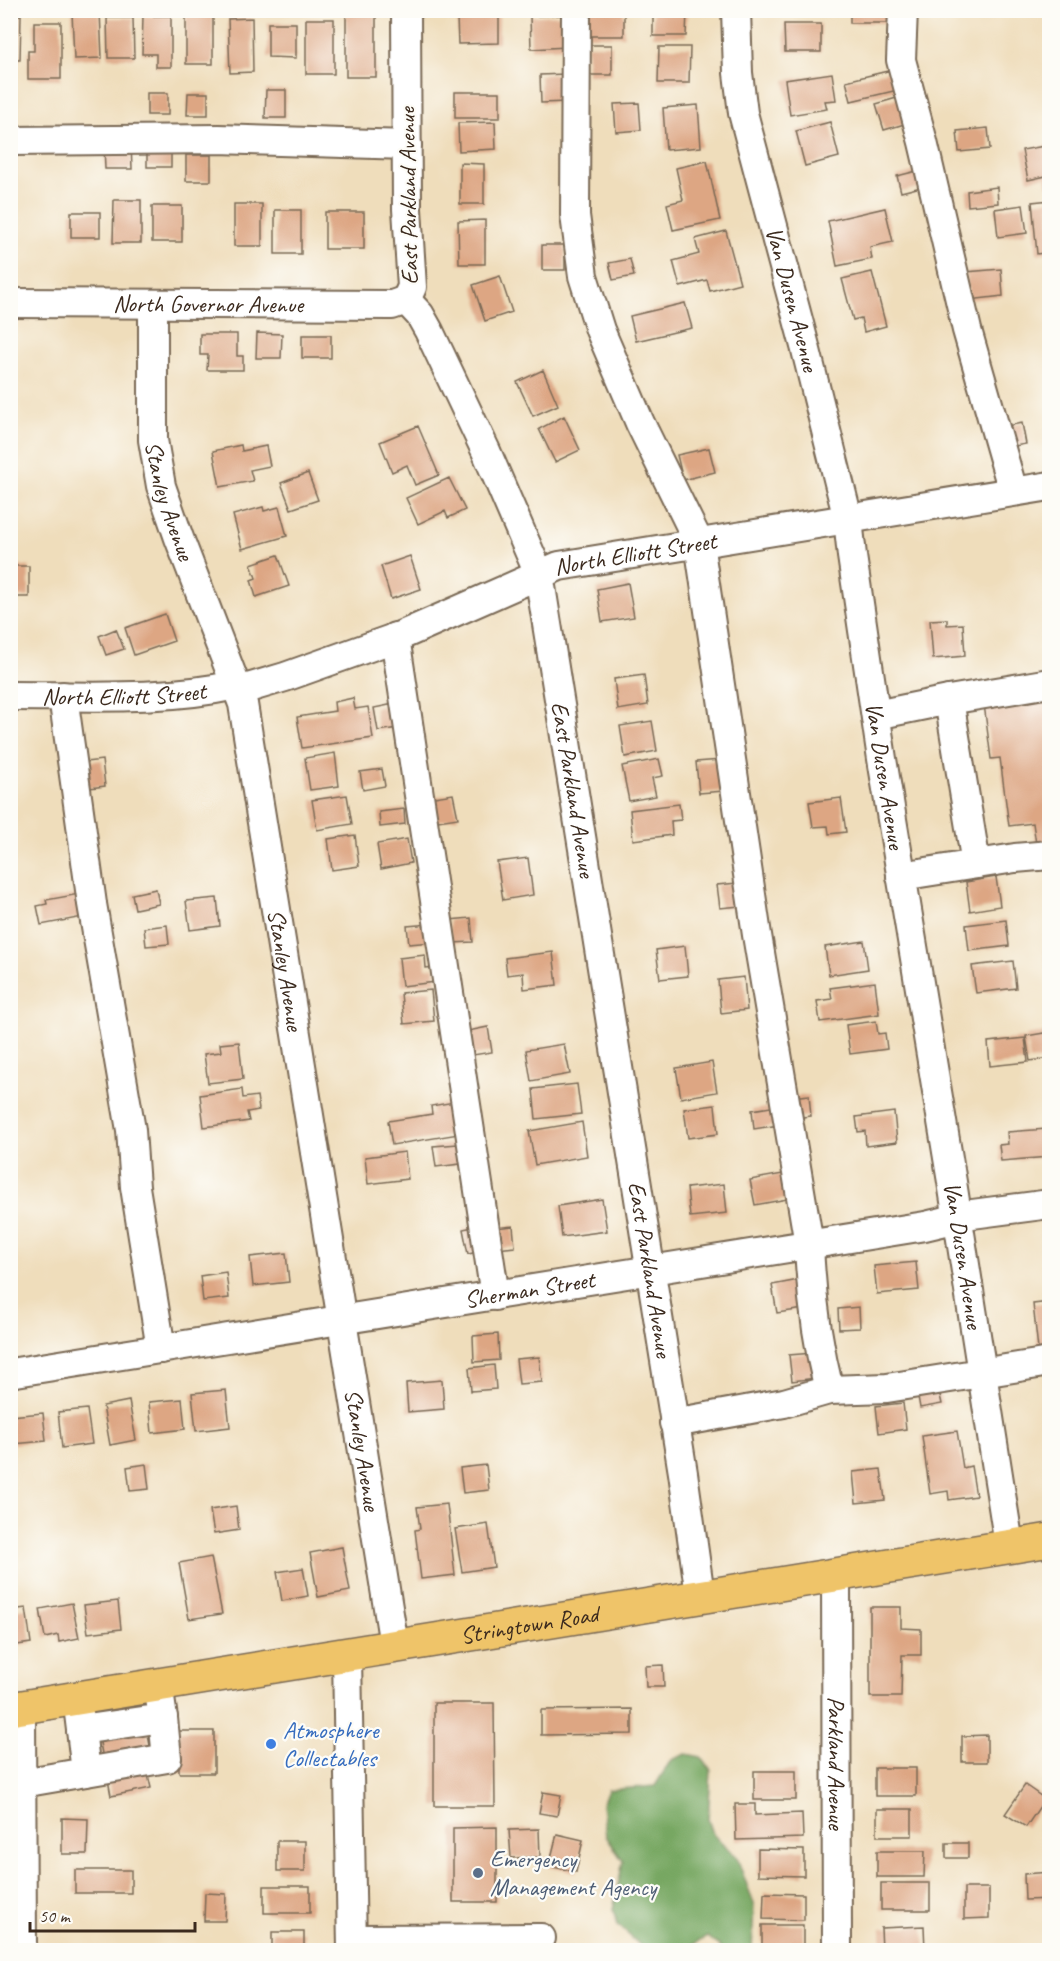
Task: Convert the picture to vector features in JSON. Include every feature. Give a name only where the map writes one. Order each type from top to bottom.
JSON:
[{"type":"main road","name":"Stringtown Road","points":[[16,1708],[1050,1539]]},
{"type":"street","name":"East Parkland Avenue","points":[[406,10],[408,209],[412,287],[406,300],[420,315],[429,331],[486,451],[539,574],[700,1595]]},
{"type":"street","points":[[576,10],[575,215],[583,276],[600,330],[622,382],[699,543],[756,935],[809,1244],[813,1301],[820,1351],[829,1390]]},
{"type":"street","name":"Van Dusen Avenue","points":[[736,10],[742,113],[806,350],[848,519],[901,876],[1009,1545]]},
{"type":"street","points":[[903,10],[901,60],[926,153],[967,330],[1013,491]]},
{"type":"street","points":[[10,141],[219,139],[407,145]]},
{"type":"street","name":"North Governor Avenue","points":[[10,303],[392,305],[406,300]]},
{"type":"street","name":"Stanley Avenue","points":[[153,305],[153,440],[161,486],[243,704],[394,1645]]},
{"type":"street","name":"North Elliott Street","points":[[10,696],[155,696],[237,688],[285,677],[395,637],[559,566],[1050,486]]},
{"type":"street","points":[[395,637],[495,1296]]},
{"type":"street","points":[[876,715],[1050,683]]},
{"type":"street","points":[[63,696],[92,904],[131,1130],[135,1187],[161,1349]]},
{"type":"street","points":[[949,700],[976,864]]},
{"type":"street","points":[[901,876],[1050,855]]},
{"type":"street","name":"Sherman Street","points":[[10,1372],[925,1226],[957,1216],[1050,1204]]},
{"type":"street","points":[[674,1423],[784,1403],[829,1390],[887,1388],[1050,1362]]},
{"type":"street","name":"Parkland Avenue","points":[[836,1574],[837,1950]]},
{"type":"street","points":[[347,1654],[352,1945],[541,1938]]},
{"type":"street","points":[[22,1783],[167,1758],[158,1685]]},
{"type":"street","points":[[77,1697],[86,1772]]},
{"type":"street","points":[[16,1708],[22,1783],[22,1950]]},
{"type":"street","points":[[81,1731],[163,1718]]},
{"type":"green space","points":[[686,1754],[701,1757],[711,1770],[708,1819],[713,1834],[737,1858],[754,1904],[752,1950],[721,1950],[720,1946],[707,1937],[694,1944],[694,1950],[638,1950],[641,1946],[618,1925],[613,1910],[623,1861],[606,1836],[602,1805],[608,1790],[655,1786],[671,1760]]},
{"type":"building","points":[[587,10],[624,10],[624,36],[587,36]]},
{"type":"building","points":[[653,10],[687,10],[686,36],[653,36]]},
{"type":"building","points":[[850,10],[889,10],[889,23],[850,23]]},
{"type":"building","points":[[100,11],[102,58],[74,59],[72,12]]},
{"type":"building","points":[[346,14],[376,14],[376,77],[346,77]]},
{"type":"building","points":[[10,15],[21,15],[20,60],[10,60]]},
{"type":"building","points":[[186,15],[213,16],[213,64],[186,64]]},
{"type":"building","points":[[566,15],[567,47],[531,49],[530,16]]},
{"type":"building","points":[[143,16],[171,16],[171,67],[156,67],[156,54],[142,54]]},
{"type":"building","points":[[499,16],[499,43],[458,44],[457,17]]},
{"type":"building","points":[[107,18],[133,18],[134,58],[108,58]]},
{"type":"building","points":[[252,18],[253,72],[230,73],[228,19]]},
{"type":"building","points":[[306,19],[334,19],[334,74],[306,74]]},
{"type":"building","points":[[34,22],[61,22],[61,79],[28,79],[28,51],[34,51]]},
{"type":"building","points":[[268,23],[296,23],[296,58],[268,57]]},
{"type":"building","points":[[784,24],[821,24],[821,52],[785,52]]},
{"type":"building","points":[[587,45],[612,45],[612,75],[588,75]]},
{"type":"building","points":[[659,47],[690,47],[689,83],[658,83]]},
{"type":"building","points":[[892,70],[898,90],[851,101],[846,81]]},
{"type":"building","points":[[832,73],[836,100],[825,101],[827,109],[790,115],[785,80]]},
{"type":"building","points":[[565,74],[566,102],[541,103],[540,75]]},
{"type":"building","points":[[266,90],[286,90],[286,118],[265,118]]},
{"type":"building","points":[[455,92],[500,92],[500,118],[455,118]]},
{"type":"building","points":[[147,93],[168,93],[168,115],[147,115]]},
{"type":"building","points":[[188,93],[208,93],[208,115],[187,115]]},
{"type":"building","points":[[900,97],[908,123],[884,130],[876,104]]},
{"type":"building","points":[[639,103],[641,130],[616,132],[614,104]]},
{"type":"building","points":[[698,105],[701,147],[666,150],[663,108]]},
{"type":"building","points":[[495,122],[496,149],[459,151],[458,123]]},
{"type":"building","points":[[830,122],[839,157],[805,166],[796,131]]},
{"type":"building","points":[[988,128],[990,149],[959,152],[957,131]]},
{"type":"building","points":[[131,143],[132,169],[105,169],[104,144]]},
{"type":"building","points":[[1050,145],[1050,186],[1048,187],[1046,176],[1028,180],[1022,150]]},
{"type":"building","points":[[147,147],[171,147],[171,167],[147,167]]},
{"type":"building","points":[[186,155],[211,155],[211,181],[186,181]]},
{"type":"building","points":[[10,156],[16,156],[16,181],[10,181]]},
{"type":"building","points":[[707,161],[720,220],[673,230],[667,204],[683,200],[676,168]]},
{"type":"building","points":[[460,163],[484,164],[484,204],[460,204]]},
{"type":"building","points":[[917,171],[921,187],[901,192],[897,176]]},
{"type":"building","points":[[997,187],[998,203],[968,206],[967,191]]},
{"type":"building","points":[[114,200],[141,200],[141,243],[113,243]]},
{"type":"building","points":[[1050,200],[1050,252],[1037,254],[1032,202]]},
{"type":"building","points":[[234,204],[262,204],[262,246],[234,246]]},
{"type":"building","points":[[1023,205],[1027,233],[998,237],[995,209]]},
{"type":"building","points":[[152,206],[182,206],[182,242],[152,242]]},
{"type":"building","points":[[885,208],[893,242],[870,247],[872,259],[837,266],[828,221]]},
{"type":"building","points":[[275,210],[301,210],[301,254],[275,254]]},
{"type":"building","points":[[71,212],[100,212],[100,237],[71,237]]},
{"type":"building","points":[[325,212],[364,212],[364,249],[325,249]]},
{"type":"building","points":[[485,220],[485,264],[459,264],[458,221]]},
{"type":"building","points":[[726,231],[740,283],[710,291],[707,280],[680,287],[673,261],[699,254],[695,239]]},
{"type":"building","points":[[542,245],[565,245],[565,270],[542,270]]},
{"type":"building","points":[[630,259],[634,276],[613,280],[609,263]]},
{"type":"building","points":[[1001,269],[1003,296],[969,300],[966,272]]},
{"type":"building","points":[[872,272],[886,326],[864,332],[861,318],[853,320],[842,279]]},
{"type":"building","points":[[500,276],[512,312],[485,321],[473,285]]},
{"type":"building","points":[[685,303],[692,328],[636,341],[630,316]]},
{"type":"building","points":[[257,333],[282,334],[281,358],[256,358]]},
{"type":"building","points":[[200,334],[237,334],[237,356],[243,356],[243,370],[207,370],[208,355],[200,355]]},
{"type":"building","points":[[302,335],[331,335],[331,358],[302,358]]},
{"type":"building","points":[[543,370],[558,405],[533,416],[517,382]]},
{"type":"building","points":[[564,416],[580,450],[555,462],[539,429]]},
{"type":"building","points":[[1022,423],[1026,444],[1009,447],[1006,426]]},
{"type":"building","points":[[418,426],[439,475],[415,485],[407,465],[392,472],[380,442]]},
{"type":"building","points":[[241,445],[242,451],[266,446],[270,466],[250,470],[253,481],[220,487],[213,451]]},
{"type":"building","points":[[709,448],[715,472],[683,480],[677,455]]},
{"type":"building","points":[[308,473],[318,500],[291,509],[281,483]]},
{"type":"building","points":[[449,478],[465,510],[448,518],[445,511],[418,524],[406,498]]},
{"type":"building","points":[[263,507],[264,511],[279,507],[287,536],[242,549],[233,515]]},
{"type":"building","points":[[278,555],[289,586],[256,597],[251,580],[256,578],[251,564]]},
{"type":"building","points":[[410,556],[421,589],[391,599],[381,566]]},
{"type":"building","points":[[10,566],[29,566],[29,597],[10,597]]},
{"type":"building","points":[[628,583],[634,617],[602,622],[597,589]]},
{"type":"building","points":[[165,614],[174,641],[134,655],[125,628]]},
{"type":"building","points":[[947,619],[947,625],[963,624],[965,656],[933,659],[930,620]]},
{"type":"building","points":[[116,629],[124,649],[106,655],[99,636]]},
{"type":"building","points":[[644,675],[648,705],[618,710],[614,679]]},
{"type":"building","points":[[1050,687],[1050,842],[1036,844],[1033,823],[1009,826],[1000,758],[991,759],[983,696]]},
{"type":"building","points":[[353,698],[355,709],[368,707],[373,738],[302,748],[297,717],[335,711],[334,702]]},
{"type":"building","points":[[394,704],[398,728],[378,731],[374,708]]},
{"type":"building","points":[[652,721],[657,751],[625,757],[620,726]]},
{"type":"building","points":[[335,753],[339,786],[310,790],[305,758]]},
{"type":"building","points":[[659,759],[663,776],[652,778],[656,796],[629,801],[622,766]]},
{"type":"building","points":[[102,760],[105,786],[82,789],[78,763]]},
{"type":"building","points":[[721,760],[724,791],[699,793],[696,762]]},
{"type":"building","points":[[382,769],[385,786],[363,790],[360,772]]},
{"type":"building","points":[[453,794],[458,818],[432,822],[428,798]]},
{"type":"building","points":[[347,795],[352,824],[317,830],[312,800]]},
{"type":"building","points":[[841,798],[846,832],[829,834],[828,826],[813,827],[809,802]]},
{"type":"building","points":[[679,804],[681,820],[671,821],[672,835],[633,840],[630,810]]},
{"type":"building","points":[[404,809],[405,824],[380,827],[379,812]]},
{"type":"building","points":[[355,835],[359,866],[332,870],[328,839]]},
{"type":"building","points":[[407,839],[411,863],[381,869],[377,844]]},
{"type":"building","points":[[528,858],[533,895],[503,900],[497,862]]},
{"type":"building","points":[[996,877],[1000,906],[970,911],[966,882]]},
{"type":"building","points":[[737,883],[740,906],[720,908],[717,885]]},
{"type":"building","points":[[156,889],[159,904],[135,909],[132,894]]},
{"type":"building","points":[[79,894],[83,917],[41,925],[37,906],[47,904],[46,900]]},
{"type":"building","points":[[217,898],[220,926],[190,930],[186,901]]},
{"type":"building","points":[[471,918],[473,942],[451,943],[449,920]]},
{"type":"building","points":[[1006,920],[1009,946],[969,951],[966,925]]},
{"type":"building","points":[[430,924],[432,942],[409,944],[407,926]]},
{"type":"building","points":[[167,925],[169,944],[146,946],[144,928]]},
{"type":"building","points":[[864,941],[868,969],[829,975],[825,947]]},
{"type":"building","points":[[685,946],[688,976],[660,979],[656,950]]},
{"type":"building","points":[[1050,949],[1050,969],[1047,970],[1044,950]]},
{"type":"building","points":[[553,952],[557,985],[524,989],[523,973],[507,975],[505,958]]},
{"type":"building","points":[[425,955],[426,968],[435,967],[436,982],[402,986],[399,958]]},
{"type":"building","points":[[1013,961],[1016,988],[976,993],[972,966]]},
{"type":"building","points":[[744,977],[747,1010],[721,1013],[718,980]]},
{"type":"building","points":[[875,982],[879,1014],[820,1022],[817,1001],[832,999],[830,988]]},
{"type":"building","points":[[431,990],[434,1021],[404,1024],[401,993]]},
{"type":"building","points":[[876,1021],[878,1034],[885,1033],[887,1049],[850,1054],[846,1025]]},
{"type":"building","points":[[488,1027],[492,1052],[467,1056],[463,1032]]},
{"type":"building","points":[[1050,1032],[1050,1058],[1030,1061],[1026,1036]]},
{"type":"building","points":[[1025,1038],[1028,1062],[990,1066],[988,1042]]},
{"type":"building","points":[[239,1042],[243,1079],[208,1083],[204,1054],[221,1052],[220,1044]]},
{"type":"building","points":[[564,1044],[570,1074],[531,1081],[526,1050]]},
{"type":"building","points":[[712,1062],[717,1092],[681,1098],[676,1068]]},
{"type":"building","points":[[577,1084],[581,1114],[536,1119],[533,1089]]},
{"type":"building","points":[[242,1089],[243,1098],[257,1096],[259,1110],[247,1112],[249,1121],[204,1127],[200,1095]]},
{"type":"building","points":[[809,1095],[811,1116],[794,1118],[791,1097]]},
{"type":"building","points":[[454,1102],[459,1134],[392,1145],[388,1121],[432,1114],[431,1106]]},
{"type":"building","points":[[715,1105],[718,1134],[688,1138],[684,1109]]},
{"type":"building","points":[[777,1106],[779,1125],[754,1129],[752,1110]]},
{"type":"building","points":[[894,1112],[897,1142],[866,1146],[865,1131],[858,1132],[856,1117]]},
{"type":"building","points":[[582,1122],[587,1156],[535,1165],[529,1131]]},
{"type":"building","points":[[1047,1129],[1049,1157],[1001,1161],[999,1145],[1008,1144],[1007,1132]]},
{"type":"building","points":[[458,1144],[460,1164],[436,1167],[433,1146]]},
{"type":"building","points":[[405,1152],[408,1179],[368,1184],[365,1157]]},
{"type":"building","points":[[788,1173],[793,1198],[755,1205],[750,1180]]},
{"type":"building","points":[[724,1184],[727,1213],[690,1217],[687,1188]]},
{"type":"building","points":[[602,1199],[607,1231],[562,1237],[558,1206]]},
{"type":"building","points":[[478,1226],[483,1251],[468,1254],[463,1229]]},
{"type":"building","points":[[513,1226],[515,1247],[497,1249],[495,1228]]},
{"type":"building","points":[[286,1253],[289,1282],[253,1286],[250,1257]]},
{"type":"building","points":[[916,1262],[919,1290],[877,1294],[874,1266]]},
{"type":"building","points":[[226,1272],[229,1298],[203,1301],[200,1276]]},
{"type":"building","points":[[799,1280],[804,1309],[777,1313],[772,1285]]},
{"type":"building","points":[[1050,1302],[1050,1348],[1038,1349],[1033,1304]]},
{"type":"building","points":[[859,1307],[860,1328],[839,1329],[838,1309]]},
{"type":"building","points":[[498,1334],[499,1360],[474,1362],[473,1336]]},
{"type":"building","points":[[813,1353],[816,1378],[792,1381],[789,1355]]},
{"type":"building","points":[[539,1357],[542,1382],[519,1384],[516,1359]]},
{"type":"building","points":[[494,1365],[496,1389],[471,1391],[469,1368]]},
{"type":"building","points":[[442,1380],[444,1409],[408,1412],[406,1383]]},
{"type":"building","points":[[938,1387],[942,1404],[920,1408],[917,1391]]},
{"type":"building","points":[[226,1390],[230,1427],[196,1431],[192,1393]]},
{"type":"building","points":[[182,1399],[185,1429],[152,1433],[149,1402]]},
{"type":"building","points":[[129,1401],[136,1440],[110,1445],[103,1406]]},
{"type":"building","points":[[903,1403],[906,1429],[879,1433],[876,1406]]},
{"type":"building","points":[[87,1409],[92,1444],[62,1448],[58,1412]]},
{"type":"building","points":[[43,1413],[46,1441],[13,1444],[10,1416]]},
{"type":"building","points":[[957,1431],[963,1468],[971,1466],[976,1496],[949,1500],[948,1491],[930,1494],[922,1436]]},
{"type":"building","points":[[146,1464],[149,1489],[130,1491],[127,1467]]},
{"type":"building","points":[[486,1465],[489,1490],[463,1493],[460,1468]]},
{"type":"building","points":[[881,1469],[885,1500],[856,1503],[853,1472]]},
{"type":"building","points":[[447,1504],[455,1575],[421,1579],[415,1530],[420,1529],[417,1507]]},
{"type":"building","points":[[236,1506],[239,1530],[214,1534],[210,1510]]},
{"type":"building","points":[[488,1524],[494,1567],[462,1572],[455,1529]]},
{"type":"building","points":[[342,1547],[350,1591],[318,1597],[310,1553]]},
{"type":"building","points":[[211,1557],[222,1614],[189,1619],[179,1563]]},
{"type":"building","points":[[303,1568],[308,1596],[282,1601],[277,1572]]},
{"type":"building","points":[[118,1601],[121,1629],[88,1633],[84,1605]]},
{"type":"building","points":[[72,1603],[79,1638],[59,1642],[58,1635],[45,1638],[40,1609]]},
{"type":"building","points":[[870,1607],[901,1607],[901,1628],[921,1629],[921,1655],[902,1655],[901,1697],[870,1697]]},
{"type":"building","points":[[26,1608],[31,1643],[10,1646],[10,1610]]},
{"type":"building","points":[[663,1665],[664,1687],[646,1687],[645,1666]]},
{"type":"building","points":[[434,1703],[494,1703],[495,1806],[434,1806]]},
{"type":"building","points":[[632,1709],[632,1734],[541,1735],[541,1710]]},
{"type":"building","points":[[147,1729],[152,1757],[104,1765],[99,1737]]},
{"type":"building","points":[[179,1731],[214,1731],[214,1773],[179,1773]]},
{"type":"building","points":[[987,1735],[987,1762],[962,1762],[962,1736]]},
{"type":"building","points":[[146,1766],[151,1788],[111,1796],[107,1774]]},
{"type":"building","points":[[875,1768],[916,1768],[916,1796],[875,1796]]},
{"type":"building","points":[[754,1771],[796,1771],[796,1800],[754,1800]]},
{"type":"building","points":[[1025,1785],[1045,1799],[1026,1827],[1005,1814]]},
{"type":"building","points":[[543,1792],[561,1795],[557,1816],[539,1813]]},
{"type":"building","points":[[735,1804],[755,1804],[755,1815],[802,1813],[803,1838],[736,1840]]},
{"type":"building","points":[[877,1809],[912,1809],[912,1836],[877,1836]]},
{"type":"building","points":[[62,1818],[88,1819],[87,1854],[62,1854]]},
{"type":"building","points":[[497,1827],[497,1902],[453,1902],[453,1828]]},
{"type":"building","points":[[539,1829],[540,1857],[511,1858],[509,1830]]},
{"type":"building","points":[[557,1834],[583,1840],[576,1872],[549,1866]]},
{"type":"building","points":[[277,1841],[305,1841],[305,1871],[277,1871]]},
{"type":"building","points":[[946,1843],[968,1843],[968,1858],[946,1858]]},
{"type":"building","points":[[758,1849],[804,1850],[804,1876],[758,1875]]},
{"type":"building","points":[[877,1851],[925,1851],[924,1877],[877,1877]]},
{"type":"building","points":[[75,1870],[131,1870],[131,1893],[75,1893]]},
{"type":"building","points":[[1050,1872],[1050,1899],[1025,1900],[1024,1874]]},
{"type":"building","points":[[881,1883],[930,1883],[930,1910],[881,1910]]},
{"type":"building","points":[[264,1886],[310,1886],[310,1913],[264,1913]]},
{"type":"building","points":[[964,1888],[989,1888],[989,1918],[964,1919]]},
{"type":"building","points":[[205,1893],[226,1894],[225,1921],[204,1921]]},
{"type":"building","points":[[764,1893],[804,1894],[804,1920],[763,1919]]},
{"type":"building","points":[[762,1925],[803,1925],[803,1950],[762,1950]]},
{"type":"building","points":[[924,1926],[925,1950],[882,1950],[881,1928]]},
{"type":"building","points":[[272,1932],[304,1932],[304,1950],[272,1950]]},
{"type":"place","name":"Atmosphere Collectables","points":[[271,1744]]},
{"type":"place","name":"Emergency Management Agency","points":[[478,1873]]}]
